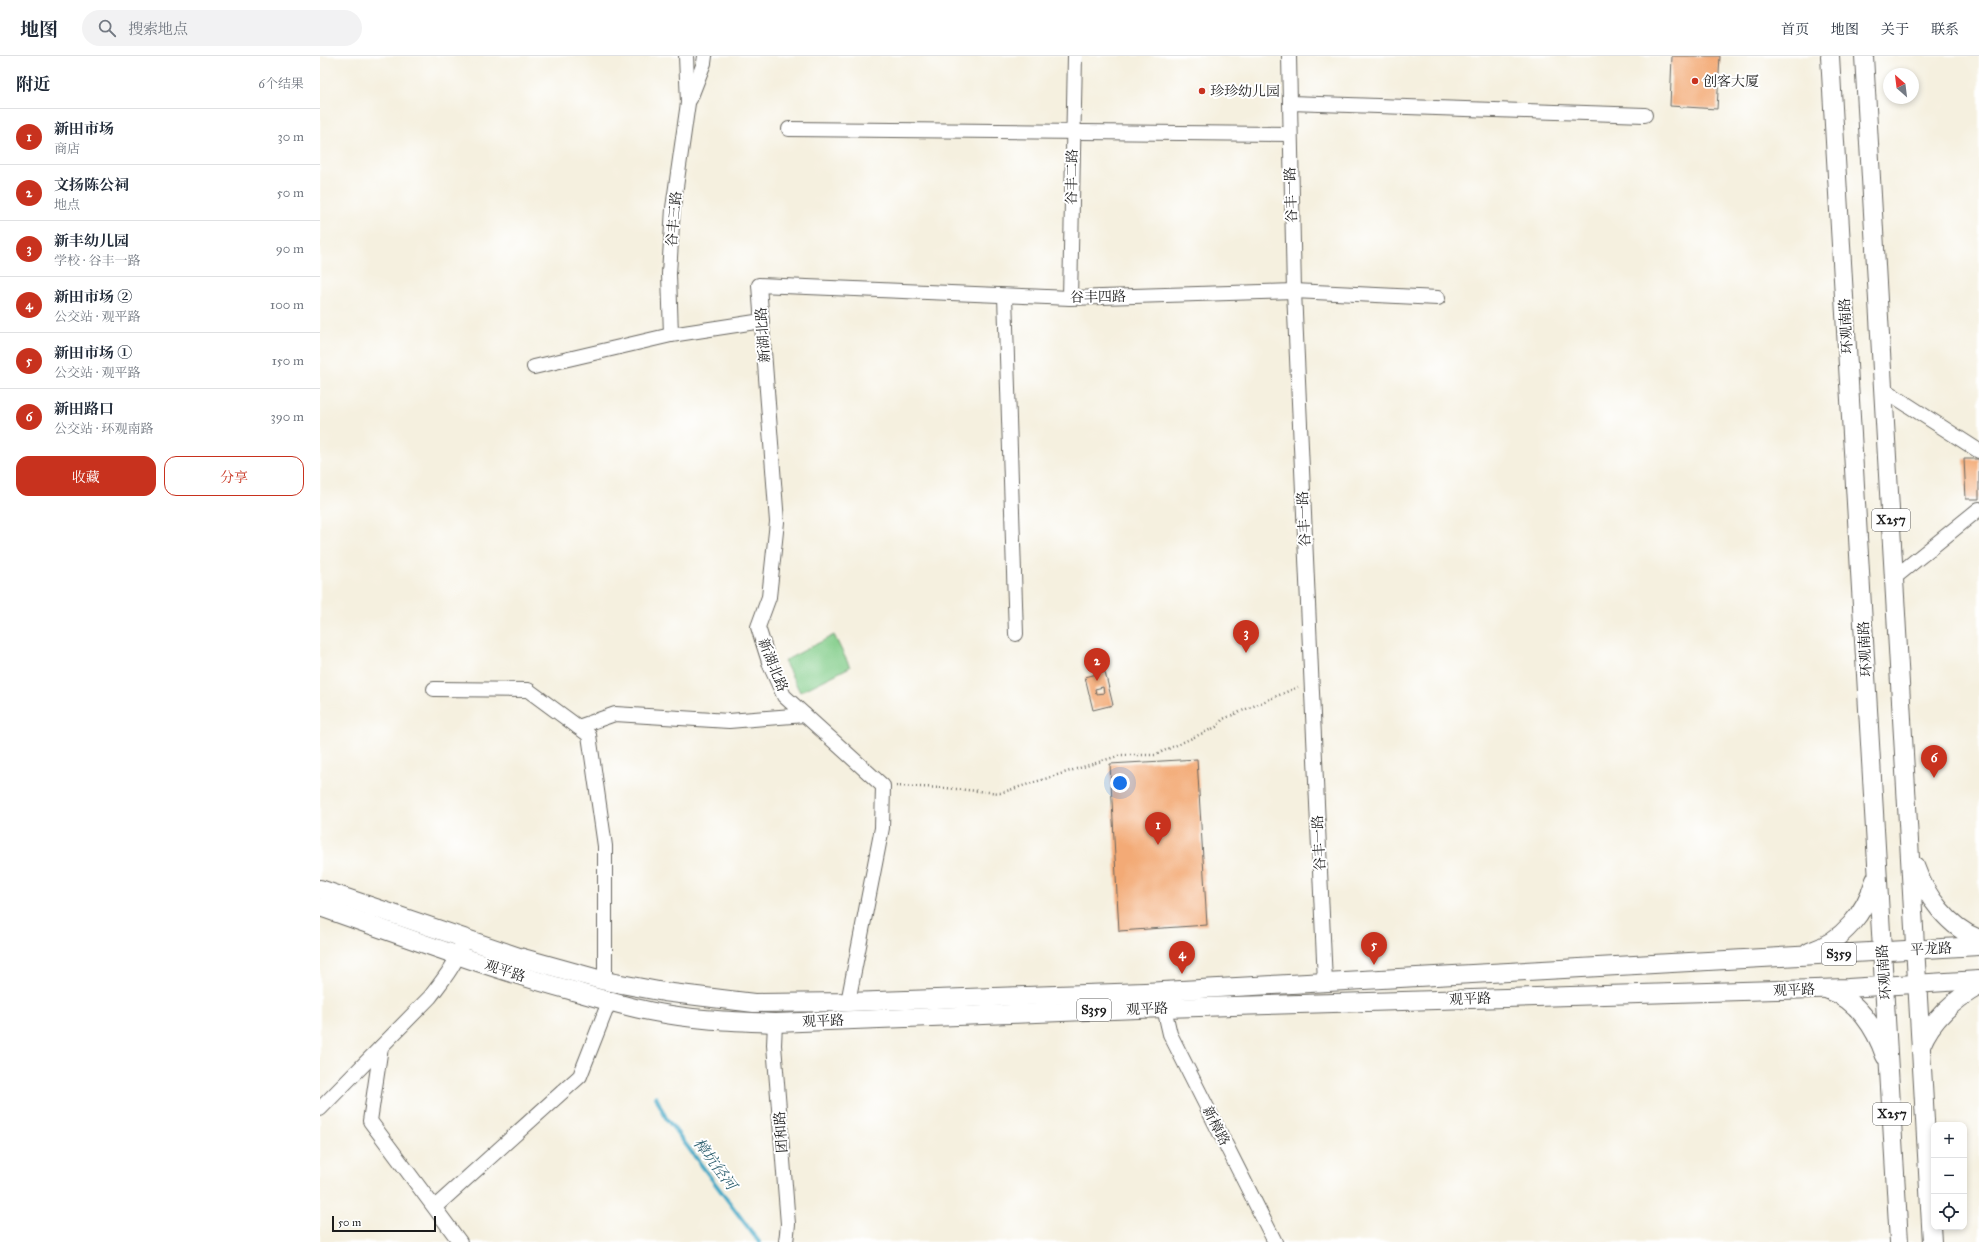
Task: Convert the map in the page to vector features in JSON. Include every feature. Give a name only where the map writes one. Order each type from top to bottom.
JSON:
[{"type":"main road","name":"环观南路","points":[[1830,56],[1899,1242]]},
{"type":"main road","name":"X257","points":[[1864,56],[1932,1242]]},
{"type":"main road","points":[[1910,853],[1918,874],[1938,906],[1960,928],[1979,939]]},
{"type":"main road","points":[[1795,956],[1817,949],[1828,943],[1851,925],[1863,910],[1871,893],[1877,870]]},
{"type":"main road","name":"观平路","points":[[320,889],[519,956],[605,981],[664,992],[754,1003],[848,1002],[1145,992],[1883,951]]},
{"type":"main road","name":"观平路","points":[[320,907],[527,978],[609,1002],[654,1012],[694,1018],[775,1023],[1164,1008],[1824,989],[1918,984]]},
{"type":"main road","name":"平龙路","points":[[1883,951],[1979,946]]},
{"type":"main road","name":"S359","points":[[1918,984],[1979,980]]},
{"type":"main road","points":[[1921,1046],[1925,1035],[1941,1015],[1961,997],[1979,986]]},
{"type":"main road","points":[[1824,989],[1839,994],[1857,1009],[1879,1040],[1890,1075]]},
{"type":"street","points":[[686,56],[688,103]]},
{"type":"street","points":[[688,103],[704,63],[705,56]]},
{"type":"street","name":"谷丰二路","points":[[1070,298],[1075,56]]},
{"type":"street","name":"谷丰一路","points":[[1289,56],[1289,134],[1294,291],[1325,982]]},
{"type":"street","name":"谷丰三路","points":[[671,335],[669,274],[673,208],[688,103]]},
{"type":"street","points":[[1290,103],[1645,115]]},
{"type":"street","points":[[789,129],[1289,134]]},
{"type":"street","name":"谷丰四路","points":[[759,285],[1070,298],[1294,291],[1438,298]]},
{"type":"street","name":"新湖北路","points":[[759,285],[777,522],[769,597],[758,627],[770,665],[784,696],[883,786]]},
{"type":"street","points":[[1005,296],[1016,634]]},
{"type":"street","points":[[534,367],[671,335],[762,321]]},
{"type":"street","points":[[1883,388],[1979,451]]},
{"type":"street","points":[[1894,578],[1979,509]]},
{"type":"street","points":[[434,689],[528,690],[589,735],[605,846],[605,981]]},
{"type":"street","points":[[578,727],[615,714],[729,721],[805,715]]},
{"type":"street","points":[[848,1002],[882,828],[883,786]]},
{"type":"street","points":[[320,1109],[430,997],[458,955],[464,938]]},
{"type":"street","points":[[435,1207],[580,1076],[609,1002]]},
{"type":"street","name":"新樟路","points":[[1164,1008],[1170,1034],[1275,1242]]},
{"type":"street","name":"团和路","points":[[775,1023],[774,1045],[788,1224],[786,1242]]},
{"type":"street","points":[[381,1047],[370,1120],[460,1242]]},
{"type":"path","points":[[883,786],[945,788],[1000,793],[1120,755],[1155,755],[1216,727],[1222,719],[1312,681]]},
{"type":"green space","points":[[834,635],[850,667],[800,692],[784,661]]},
{"type":"building","name":"创客大厦","points":[[1672,56],[1720,56],[1717,109],[1670,106]]},
{"type":"building","points":[[1964,459],[1979,459],[1979,499],[1966,499]]},
{"type":"building","points":[[1105,672],[1113,705],[1093,710],[1085,677]],"holes":[[[1103,687],[1104,693],[1096,694],[1095,689]]]},
{"type":"building","points":[[1197,759],[1207,925],[1119,931],[1110,764]]},
{"type":"waterway","name":"樟坑径河","points":[[656,1097],[666,1118],[759,1242]]},
{"type":"place","name":"创客大厦","points":[[1695,81]]},
{"type":"place","name":"珍珍幼儿园","points":[[1202,91]]},
{"type":"place","name":"新丰幼儿园","points":[[1246,653]]},
{"type":"place","name":"文扬陈公祠","points":[[1097,681]]},
{"type":"place","name":"新田路口","points":[[1934,778]]},
{"type":"place","name":"新田市场","points":[[1158,845]]},
{"type":"place","name":"新田市场 ①","points":[[1374,965]]},
{"type":"place","name":"新田市场 ②","points":[[1182,974]]}]
